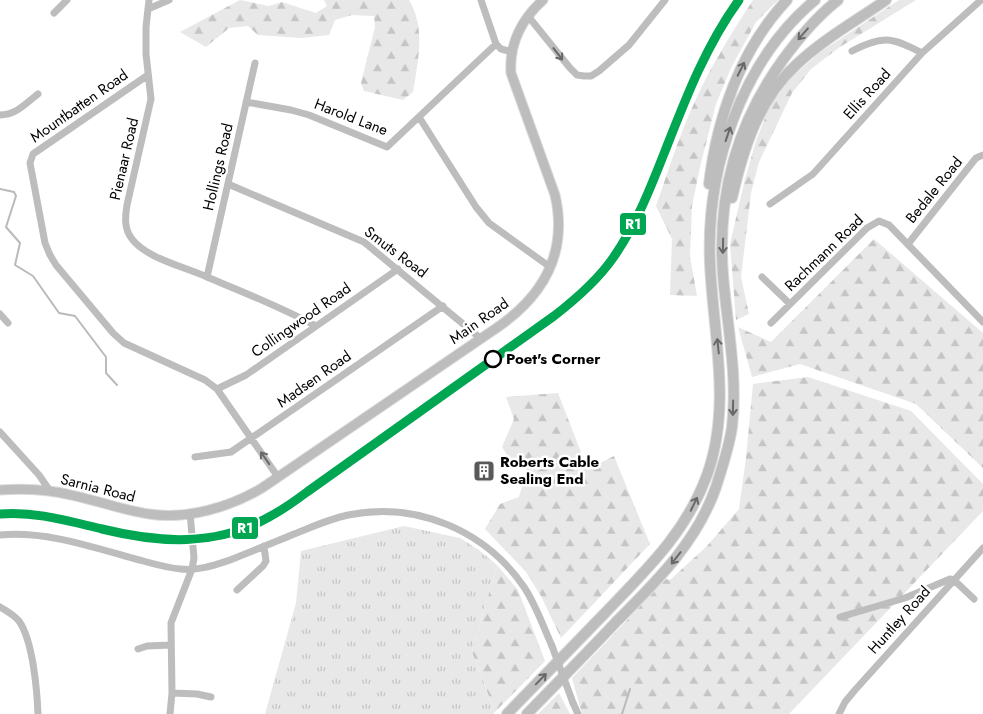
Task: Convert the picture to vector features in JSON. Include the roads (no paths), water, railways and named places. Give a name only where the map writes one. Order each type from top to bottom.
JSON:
[{"type":"highway","points":[[713,304],[706,274],[706,221],[712,160],[717,132],[735,80],[751,50],[787,0]]},
{"type":"highway","points":[[508,714],[646,570],[676,535],[691,511],[707,474],[720,418],[721,379],[710,262],[710,227],[716,178],[728,130],[754,76],[767,55],[795,19],[816,0]]},
{"type":"highway","points":[[527,714],[663,573],[686,545],[715,490],[728,445],[733,410],[732,360],[723,275],[723,225],[726,196],[736,149],[747,120],[760,95],[792,47],[813,23],[838,0]]},
{"type":"highway","points":[[723,225],[742,156],[752,129],[765,104],[778,86],[794,66],[812,51],[886,0]]},
{"type":"main road","name":"Main Road","points":[[190,513],[212,509],[252,494],[510,318],[535,294],[550,267],[558,240],[559,212],[548,175],[513,80],[510,60],[522,26],[528,16],[543,0]]},
{"type":"main road","name":"Sarnia Road","points":[[0,490],[50,491],[151,514],[190,513]]},
{"type":"street","points":[[54,13],[67,0]]},
{"type":"street","name":"Pienaar Road","points":[[149,0],[146,28],[151,98],[126,205],[126,228],[131,238],[152,254],[316,326]]},
{"type":"street","points":[[148,9],[169,0]]},
{"type":"street","points":[[481,0],[496,44],[502,49],[512,52]]},
{"type":"street","points":[[528,16],[570,68],[577,74],[591,76],[629,45],[665,0]]},
{"type":"street","name":"Ellis Road","points":[[770,204],[813,174],[922,53],[981,0]]},
{"type":"street","points":[[852,51],[868,42],[888,40],[904,44],[922,53]]},
{"type":"street","name":"Harold Lane","points":[[246,102],[309,115],[387,147],[496,44]]},
{"type":"street","name":"Hollings Road","points":[[207,277],[255,63]]},
{"type":"street","name":"Mountbatten Road","points":[[148,74],[33,154],[30,163],[45,243],[56,265],[113,333],[124,343],[205,380],[217,390],[278,477]]},
{"type":"street","points":[[0,115],[15,112],[38,94]]},
{"type":"street","points":[[419,117],[488,223],[550,267]]},
{"type":"street","name":"Bedale Road","points":[[908,244],[976,158],[983,155]]},
{"type":"street","name":"Smuts Road","points":[[228,184],[360,239],[480,338]]},
{"type":"street","name":"Rachmann Road","points":[[771,323],[874,223],[881,222],[888,224],[983,322]]},
{"type":"street","name":"Collingwood Road","points":[[217,390],[246,375],[398,269]]},
{"type":"street","points":[[762,277],[790,304]]},
{"type":"street","name":"Madsen Road","points":[[195,457],[231,452],[443,306]]},
{"type":"street","points":[[0,314],[8,323]]},
{"type":"street","points":[[0,432],[39,475],[50,491]]},
{"type":"street","points":[[0,536],[28,535],[46,537],[81,544],[168,567],[192,569],[215,565],[325,522],[349,515],[386,511],[411,513],[438,521],[476,539],[497,555],[508,567],[531,599],[552,646],[578,714]]},
{"type":"street","points":[[170,714],[172,693],[170,644],[172,617],[192,569],[194,553],[190,513]]},
{"type":"street","points":[[237,590],[263,566],[266,561],[264,546]]},
{"type":"street","name":"Huntley Road","points":[[839,714],[845,702],[855,690],[983,548]]},
{"type":"street","points":[[840,617],[905,598],[950,578],[974,599]]},
{"type":"street","points":[[0,607],[19,622],[25,634],[30,650],[38,714]]},
{"type":"street","points":[[138,649],[147,646],[170,644]]},
{"type":"street","points":[[172,693],[197,694],[211,697]]},
{"type":"waterway","points":[[0,189],[14,192],[16,196],[6,227],[20,243],[15,265],[33,276],[59,313],[75,316],[106,357],[106,373],[117,385]]},
{"type":"waterway","points":[[622,714],[630,689]]},
{"type":"place","name":"Poet's Corner","points":[[493,359]]},
{"type":"place","name":"Roberts Cable Sealing End","points":[[484,471]]}]
